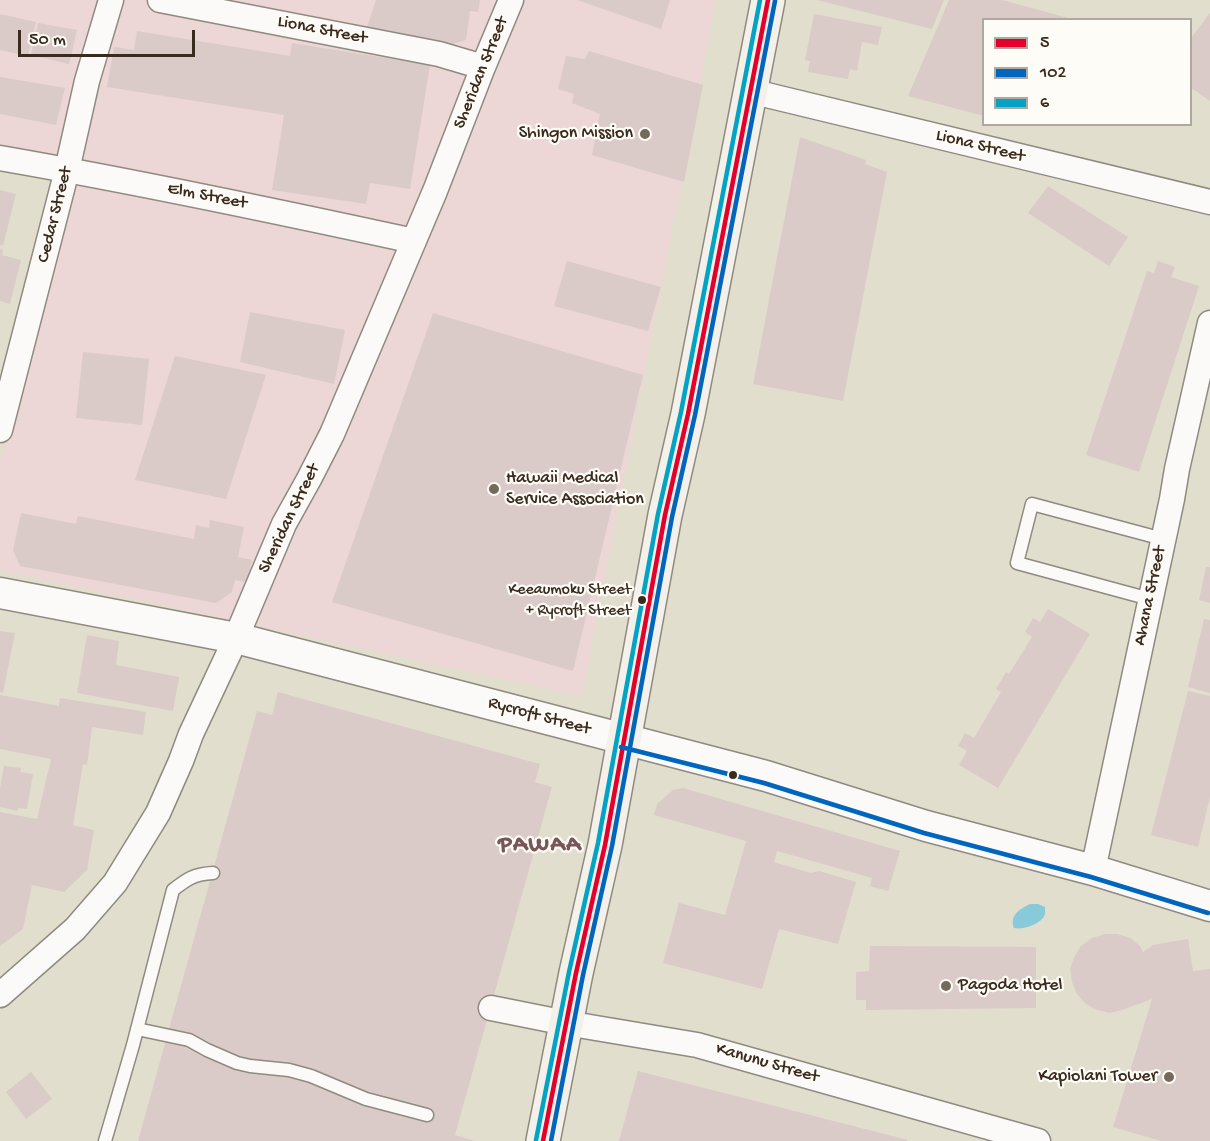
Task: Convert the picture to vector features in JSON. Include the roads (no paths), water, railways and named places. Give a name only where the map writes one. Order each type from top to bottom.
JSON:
[{"type":"main road","points":[[543,1141],[605,846],[664,515],[688,414],[768,0]]},
{"type":"street","name":"Cedar Street","points":[[0,430],[67,170],[87,81],[111,0]]},
{"type":"street","name":"Liona Street","points":[[160,0],[439,54],[483,67]]},
{"type":"street","name":"Sheridan Street","points":[[0,994],[75,929],[115,883],[158,813],[284,525],[332,434],[435,191],[511,0]]},
{"type":"street","name":"Liona Street","points":[[750,91],[1210,202]]},
{"type":"street","name":"Elm Street","points":[[0,158],[216,198],[414,241]]},
{"type":"street","name":"Ahana Street","points":[[1093,870],[1210,323]]},
{"type":"street","name":"Rycroft Street","points":[[0,593],[236,638],[766,776],[926,826],[1093,870],[1210,906]]},
{"type":"street","name":"Kanunu Street","points":[[491,1008],[697,1045],[1038,1141]]},
{"type":"lane","points":[[1150,599],[1017,563],[1032,504],[1163,539]]},
{"type":"lane","points":[[105,1141],[173,890],[189,878],[199,874],[213,873]]},
{"type":"lane","points":[[137,1029],[189,1040],[237,1063],[289,1070],[311,1076],[366,1099],[427,1115]]},
{"type":"water","points":[[1030,904],[1045,907],[1044,917],[1029,926],[1014,928],[1014,916]]},
{"type":"place","name":"Shingon Mission","points":[[645,134]]},
{"type":"place","name":"Hawaii Medical Service Association","points":[[494,489]]},
{"type":"place","name":"Keeaumoku Street + Rycroft Street","points":[[642,600]]},
{"type":"place","name":"Pagoda Hotel","points":[[946,986]]},
{"type":"place","name":"Kapiolani Tower","points":[[1169,1077]]},
{"type":"district","name":"PAWAA","points":[[540,846]]}]
